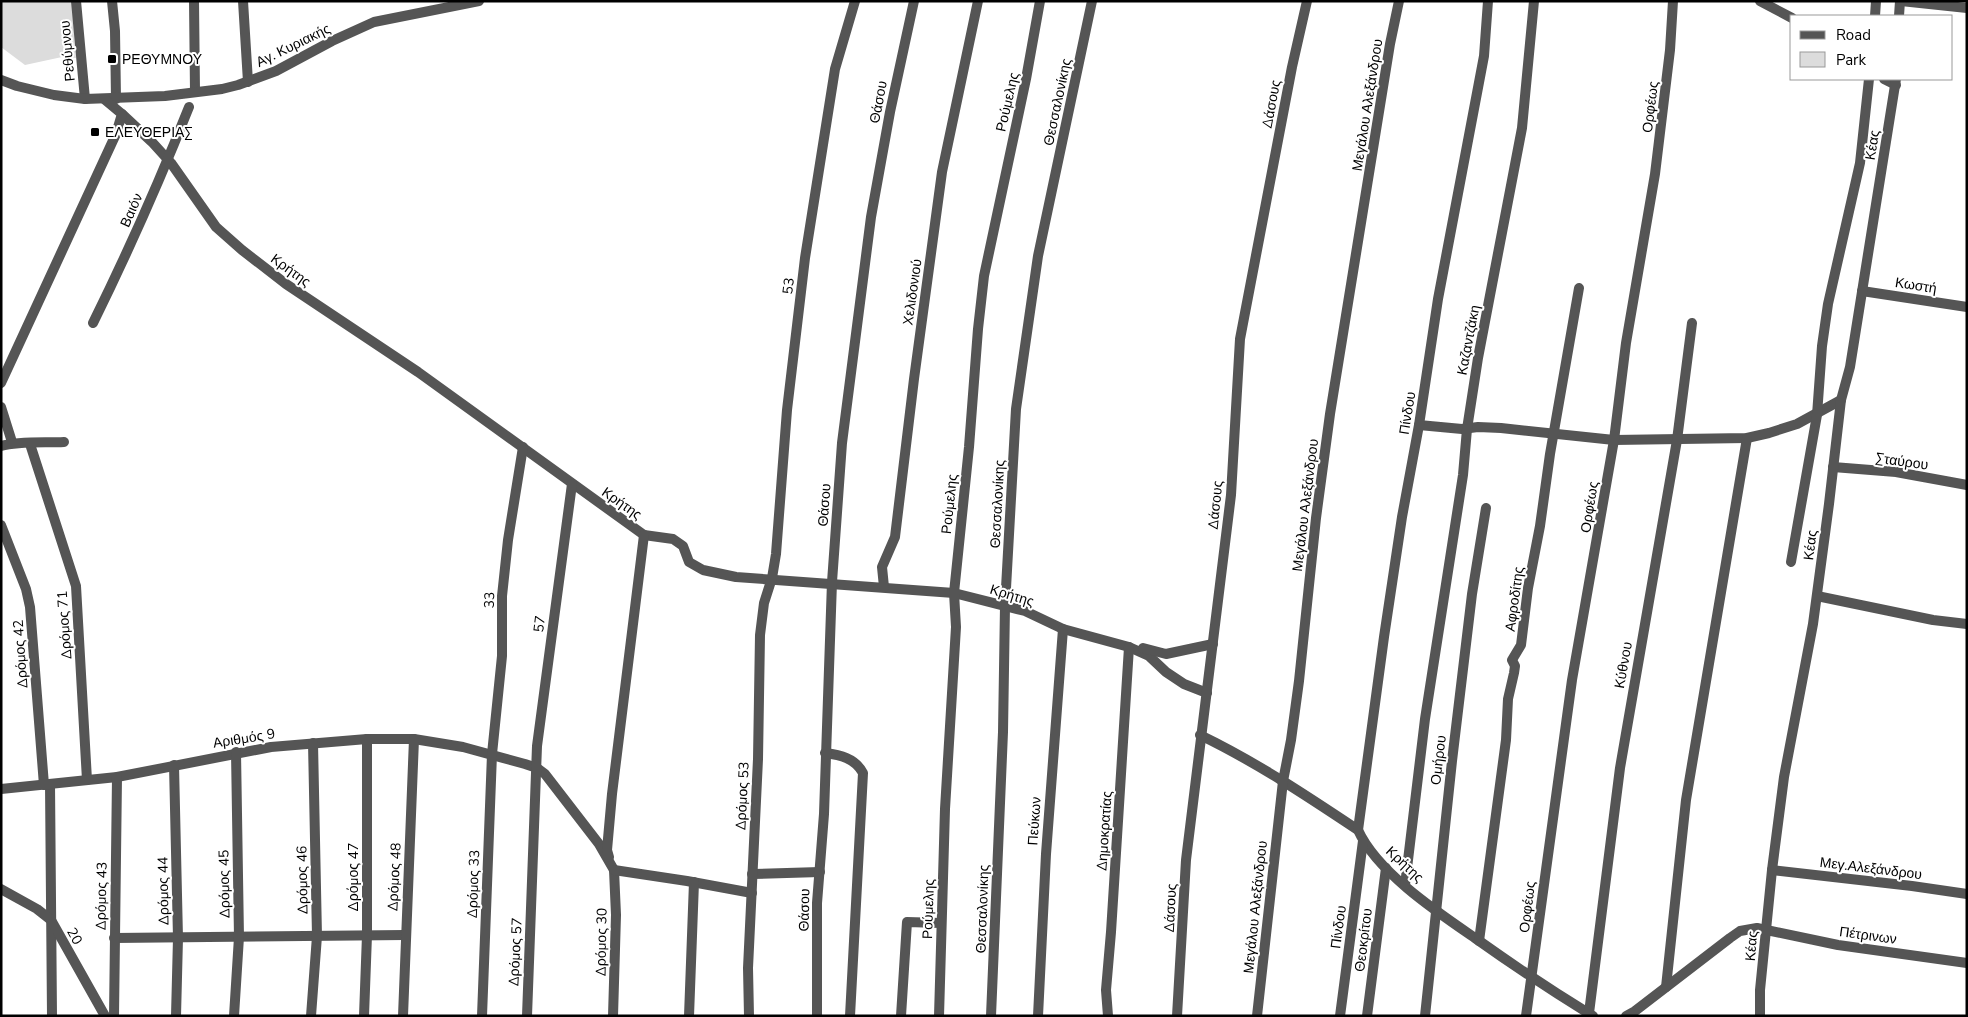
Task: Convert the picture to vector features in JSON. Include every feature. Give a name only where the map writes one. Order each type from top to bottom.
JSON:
[{"type":"street","name":"Ρεθύμνου","points":[[76,1],[85,99]]},
{"type":"street","points":[[112,1],[115,31],[116,99]]},
{"type":"street","points":[[194,1],[195,92]]},
{"type":"street","points":[[243,1],[248,82]]},
{"type":"street","name":"Αγ. Κυριακής","points":[[1,80],[54,95],[85,99],[165,96],[222,89],[248,82],[290,64],[374,22],[425,6],[479,1]]},
{"type":"street","name":"53","points":[[772,578],[776,554],[787,410],[805,258],[818,187],[835,70],[855,1]]},
{"type":"street","name":"Θάσου","points":[[817,1016],[817,902],[824,814],[832,582],[842,443],[870,227],[890,112],[914,1]]},
{"type":"street","name":"Χελιδονιού","points":[[884,587],[882,567],[895,537],[942,172],[978,1]]},
{"type":"street","name":"Ρούμελης","points":[[939,1016],[945,809],[956,627],[954,593],[969,447],[976,354],[984,276],[1026,79],[1040,1]]},
{"type":"street","name":"Θεσσαλονίκης","points":[[991,1016],[1003,732],[1005,606],[1016,408],[1038,256],[1092,1]]},
{"type":"street","name":"Δάσους","points":[[1177,1016],[1186,860],[1231,495],[1240,339],[1292,67],[1307,1]]},
{"type":"street","name":"Μεγάλου Αλεξάνδρου","points":[[1258,1016],[1283,781],[1299,682],[1316,518],[1330,414],[1390,44],[1399,1]]},
{"type":"street","name":"Πίνδου","points":[[1358,830],[1402,516],[1419,425],[1438,299],[1484,56],[1488,1]]},
{"type":"street","name":"Καζαντζάκη","points":[[1405,885],[1424,719],[1431,684],[1450,546],[1463,475],[1467,429],[1478,358],[1522,128],[1534,1]]},
{"type":"street","name":"Ορφέως","points":[[1526,1016],[1572,680],[1614,440],[1626,343],[1663,116],[1673,1]]},
{"type":"street","points":[[1760,1],[1790,17]]},
{"type":"street","points":[[1875,15],[1876,1]]},
{"type":"street","points":[[1899,15],[1900,1],[1967,8]]},
{"type":"street","points":[[1791,562],[1816,415],[1828,304],[1860,163],[1869,80]]},
{"type":"street","name":"Κέας","points":[[1760,1016],[1760,990],[1772,870],[1784,777],[1802,688],[1817,596],[1841,400],[1850,367],[1896,82]]},
{"type":"street","name":"Κρήτης","points":[[104,99],[152,142],[216,227],[242,250],[286,284],[418,372],[644,535],[673,539],[683,546],[688,562],[703,570],[736,577],[832,582],[954,593],[1025,611],[1063,629],[1129,647],[1149,656],[1166,672],[1184,684],[1207,693]]},
{"type":"street","name":"Βαιόν","points":[[93,323],[133,242],[189,107]]},
{"type":"street","points":[[1,383],[116,134],[122,114]]},
{"type":"street","name":"Αφροδίτης","points":[[1479,941],[1506,740],[1508,699],[1515,666],[1512,660],[1521,645],[1528,588],[1580,288]]},
{"type":"street","name":"Κωστή","points":[[1862,290],[1967,306]]},
{"type":"street","name":"Κύθνου","points":[[1591,1015],[1620,768],[1677,440],[1692,323]]},
{"type":"street","points":[[1419,425],[1467,429],[1478,427],[1501,428],[1614,440],[1747,438],[1782,430],[1816,415],[1841,400]]},
{"type":"street","points":[[1,407],[12,442]]},
{"type":"street","points":[[1666,987],[1686,800],[1747,438]]},
{"type":"street","points":[[1,446],[12,442],[30,444],[64,442]]},
{"type":"street","name":"Δρόμος 71","points":[[30,444],[76,586],[87,780]]},
{"type":"street","name":"33","points":[[492,754],[502,656],[502,596],[508,540],[523,447]]},
{"type":"street","name":"Σταύρου","points":[[1833,467],[1896,472],[1967,485]]},
{"type":"street","name":"57","points":[[532,890],[537,746],[572,484]]},
{"type":"street","name":"Ομήρου","points":[[1425,1016],[1472,594],[1486,508]]},
{"type":"street","name":"Δρόμος 42","points":[[1,525],[26,589],[30,607],[47,785],[52,1016]]},
{"type":"street","name":"Δρόμος 30","points":[[613,1016],[616,915],[612,866],[607,850],[612,794],[644,535]]},
{"type":"street","name":"Δρόμος 53","points":[[749,1016],[748,968],[758,759],[760,635],[764,604],[772,578]]},
{"type":"street","points":[[1817,596],[1932,620],[1967,624]]},
{"type":"street","name":"Πεύκων","points":[[1038,1016],[1046,854],[1063,629]]},
{"type":"street","points":[[1129,647],[1146,648],[1166,654],[1213,644]]},
{"type":"street","name":"Δημοκρατίας","points":[[1108,1016],[1106,990],[1129,647]]},
{"type":"street","points":[[1200,735],[1229,749],[1283,781],[1358,830]]},
{"type":"street","name":"Αριθμός 9","points":[[1,789],[117,776],[236,752],[367,739],[414,739],[456,746],[492,754],[537,768]]},
{"type":"street","name":"Δρόμος 47","points":[[364,1016],[367,935],[367,739]]},
{"type":"street","name":"Δρόμος 48","points":[[403,1016],[414,739]]},
{"type":"street","name":"Δρόμος 46","points":[[311,1016],[317,936],[313,743]]},
{"type":"street","name":"Δρόμος 45","points":[[234,1016],[239,937],[236,752]]},
{"type":"street","points":[[825,753],[839,755],[850,760],[859,766],[863,773],[850,1016]]},
{"type":"street","name":"Δρόμος 33","points":[[482,1016],[492,754]]},
{"type":"street","name":"Δρόμος 44","points":[[174,765],[178,938],[176,1016]]},
{"type":"street","points":[[537,768],[545,774],[592,834],[612,866],[752,893]]},
{"type":"street","name":"Δρόμος 43","points":[[114,1016],[117,776]]},
{"type":"street","name":"Κρήτης","points":[[1358,830],[1363,841],[1386,868],[1437,912],[1532,978],[1591,1015]]},
{"type":"street","name":"Πίνδου","points":[[1340,1016],[1363,841]]},
{"type":"street","name":"Θεοκρίτου","points":[[1367,1016],[1386,868]]},
{"type":"street","name":"Μεγ.Αλεξάνδρου","points":[[1772,870],[1967,894]]},
{"type":"street","points":[[752,874],[820,872]]},
{"type":"street","points":[[689,1016],[694,882]]},
{"type":"street","name":"20","points":[[1,889],[37,909],[51,920],[105,1016]]},
{"type":"street","name":"Δρόμος 57","points":[[527,1016],[532,890]]},
{"type":"street","points":[[901,1016],[907,922],[941,922]]},
{"type":"street","name":"Πέτρινων","points":[[1626,1016],[1740,931],[1757,928],[1838,945],[1967,963]]},
{"type":"street","points":[[114,938],[405,935]]},
{"type":"green space","points":[[1,1],[72,1],[76,58],[62,57],[25,65],[1,47]]},
{"type":"place","name":"ΡΕΘΥΜΝΟΥ","points":[[112,59]]},
{"type":"place","name":"ΕΛΕΥΘΕΡΙΑΣ","points":[[95,132]]}]
